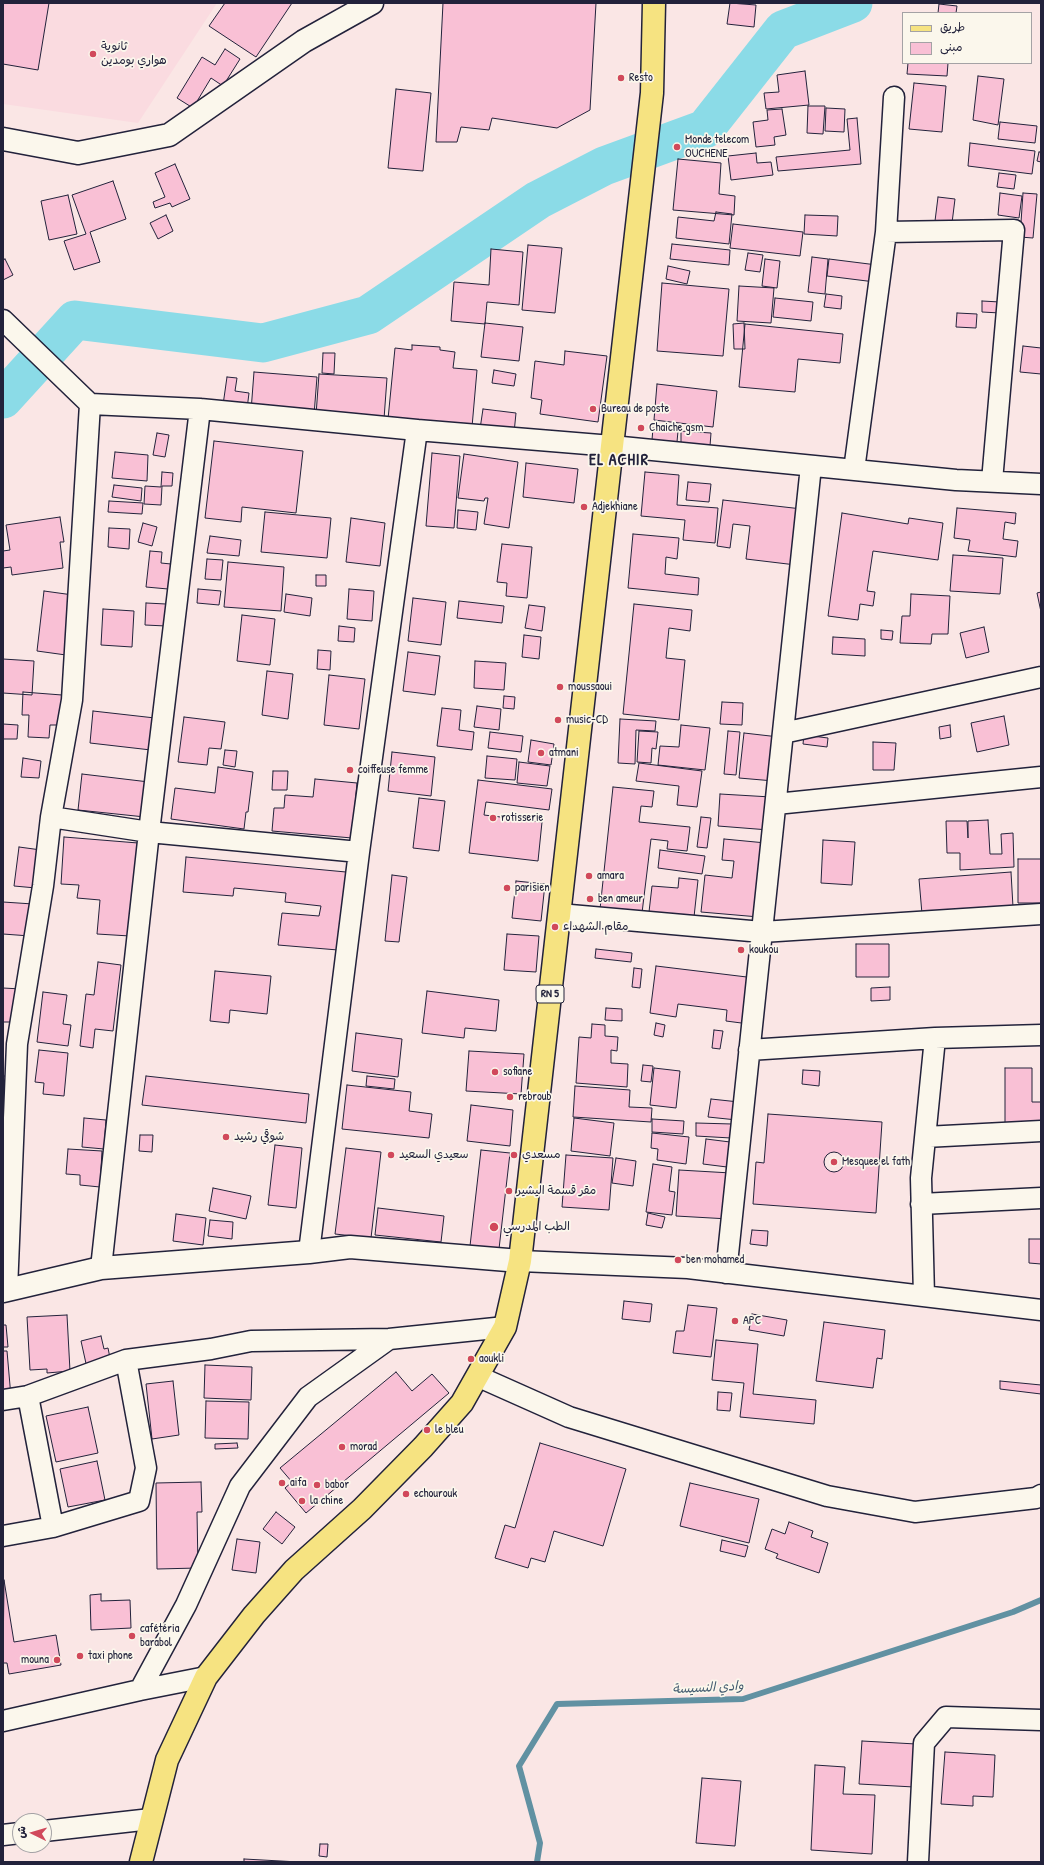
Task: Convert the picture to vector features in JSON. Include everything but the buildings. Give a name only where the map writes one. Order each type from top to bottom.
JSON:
[{"type":"main road","name":"RN 5","points":[[141,1862],[166,1760],[206,1677],[254,1615],[294,1570],[362,1509],[423,1448],[462,1402],[505,1327],[520,1261],[652,93],[654,3]]},
{"type":"street","points":[[3,139],[78,153],[169,135],[304,41],[372,3]]},
{"type":"street","points":[[854,470],[886,232],[894,97]]},
{"type":"street","points":[[886,232],[1014,230],[992,481]]},
{"type":"street","points":[[3,320],[90,404],[200,410],[612,446],[956,480],[1041,484]]},
{"type":"street","points":[[90,404],[72,700],[51,817],[43,886],[17,1044],[5,1291],[101,1268],[309,1252],[350,1247],[520,1261],[688,1268],[1041,1310]]},
{"type":"street","points":[[101,1268],[149,832],[200,410]]},
{"type":"street","points":[[309,1252],[359,852],[417,430]]},
{"type":"street","points":[[726,1273],[811,466]]},
{"type":"street","points":[[783,733],[1041,677]]},
{"type":"street","points":[[776,804],[1041,777]]},
{"type":"street","points":[[51,817],[149,832],[359,852]]},
{"type":"street","points":[[559,914],[762,932],[1041,914]]},
{"type":"street","points":[[749,1050],[936,1038],[1041,1035]]},
{"type":"street","points":[[924,1296],[921,1178],[936,1038]]},
{"type":"street","points":[[925,1137],[1041,1130]]},
{"type":"street","points":[[921,1204],[1041,1198]]},
{"type":"street","points":[[3,1400],[28,1396],[126,1360],[211,1349],[251,1341],[389,1339],[505,1327]]},
{"type":"street","points":[[140,1690],[186,1605],[240,1486],[308,1397],[389,1339]]},
{"type":"street","points":[[3,1536],[53,1527],[139,1501],[146,1468],[126,1360]]},
{"type":"street","points":[[477,1376],[569,1417],[827,1496],[915,1512],[1036,1498],[1041,1495]]},
{"type":"street","points":[[28,1396],[53,1527]]},
{"type":"street","points":[[3,1722],[140,1690],[206,1677]]},
{"type":"street","points":[[918,1862],[924,1743],[946,1717],[1041,1720]]},
{"type":"street","points":[[52,1830],[151,1819]]},
{"type":"shaded area","name":"ثانوية هواري بومدين","points":[[3,3],[217,3],[138,123],[3,104]]},
{"type":"waterway","points":[[3,399],[75,320],[263,343],[368,315],[538,200],[604,166],[705,129],[783,30],[853,3]]},
{"type":"waterway","name":"وادي النسيسة","points":[[537,1862],[540,1843],[519,1766],[557,1704],[743,1699],[1013,1612],[1041,1600]]},
{"type":"place","name":"ثانوية هواري بومدين","points":[[93,54]]},
{"type":"place","name":"Resto","points":[[621,78]]},
{"type":"place","name":"Monde telecom OUCHENE","points":[[677,147]]},
{"type":"place","name":"Bureau de poste","points":[[593,409]]},
{"type":"place","name":"Chaiche gsm","points":[[641,428]]},
{"type":"place","name":"Adjekhiane","points":[[584,507]]},
{"type":"place","name":"moussaoui","points":[[560,687]]},
{"type":"place","name":"music-CD","points":[[558,720]]},
{"type":"place","name":"atmani","points":[[541,753]]},
{"type":"place","name":"coiffeuse femme","points":[[350,770]]},
{"type":"place","name":"rotisserie","points":[[493,818]]},
{"type":"place","name":"amara","points":[[589,876]]},
{"type":"place","name":"parisien","points":[[507,888]]},
{"type":"place","name":"ben ameur","points":[[590,899]]},
{"type":"place","name":"مقام الشهداء","points":[[555,927]]},
{"type":"place","name":"koukou","points":[[741,950]]},
{"type":"place","name":"sofiane","points":[[495,1072]]},
{"type":"place","name":"rebroub","points":[[510,1097]]},
{"type":"place","name":"شوقي رشيد","points":[[226,1137]]},
{"type":"place","name":"سعيدي السعيد","points":[[391,1155]]},
{"type":"place","name":"مسعدي","points":[[514,1155]]},
{"type":"place","name":"Mesquee el fath","points":[[834,1162]]},
{"type":"place","name":"مقر قسمة اليشير","points":[[509,1191]]},
{"type":"place","name":"الطب المدرسي","points":[[494,1227]]},
{"type":"place","name":"ben mohamed","points":[[678,1260]]},
{"type":"place","name":"APC","points":[[735,1321]]},
{"type":"place","name":"aoukli","points":[[471,1359]]},
{"type":"place","name":"le bleu","points":[[427,1430]]},
{"type":"place","name":"morad","points":[[342,1447]]},
{"type":"place","name":"aifa","points":[[282,1483]]},
{"type":"place","name":"babor","points":[[317,1485]]},
{"type":"place","name":"echourouk","points":[[406,1494]]},
{"type":"place","name":"la chine","points":[[302,1501]]},
{"type":"place","name":"cafétéria barabol","points":[[132,1636]]},
{"type":"place","name":"taxi phone","points":[[80,1656]]},
{"type":"place","name":"mouna","points":[[57,1660]]},
{"type":"district","name":"EL ACHIR","points":[[619,461]]}]
